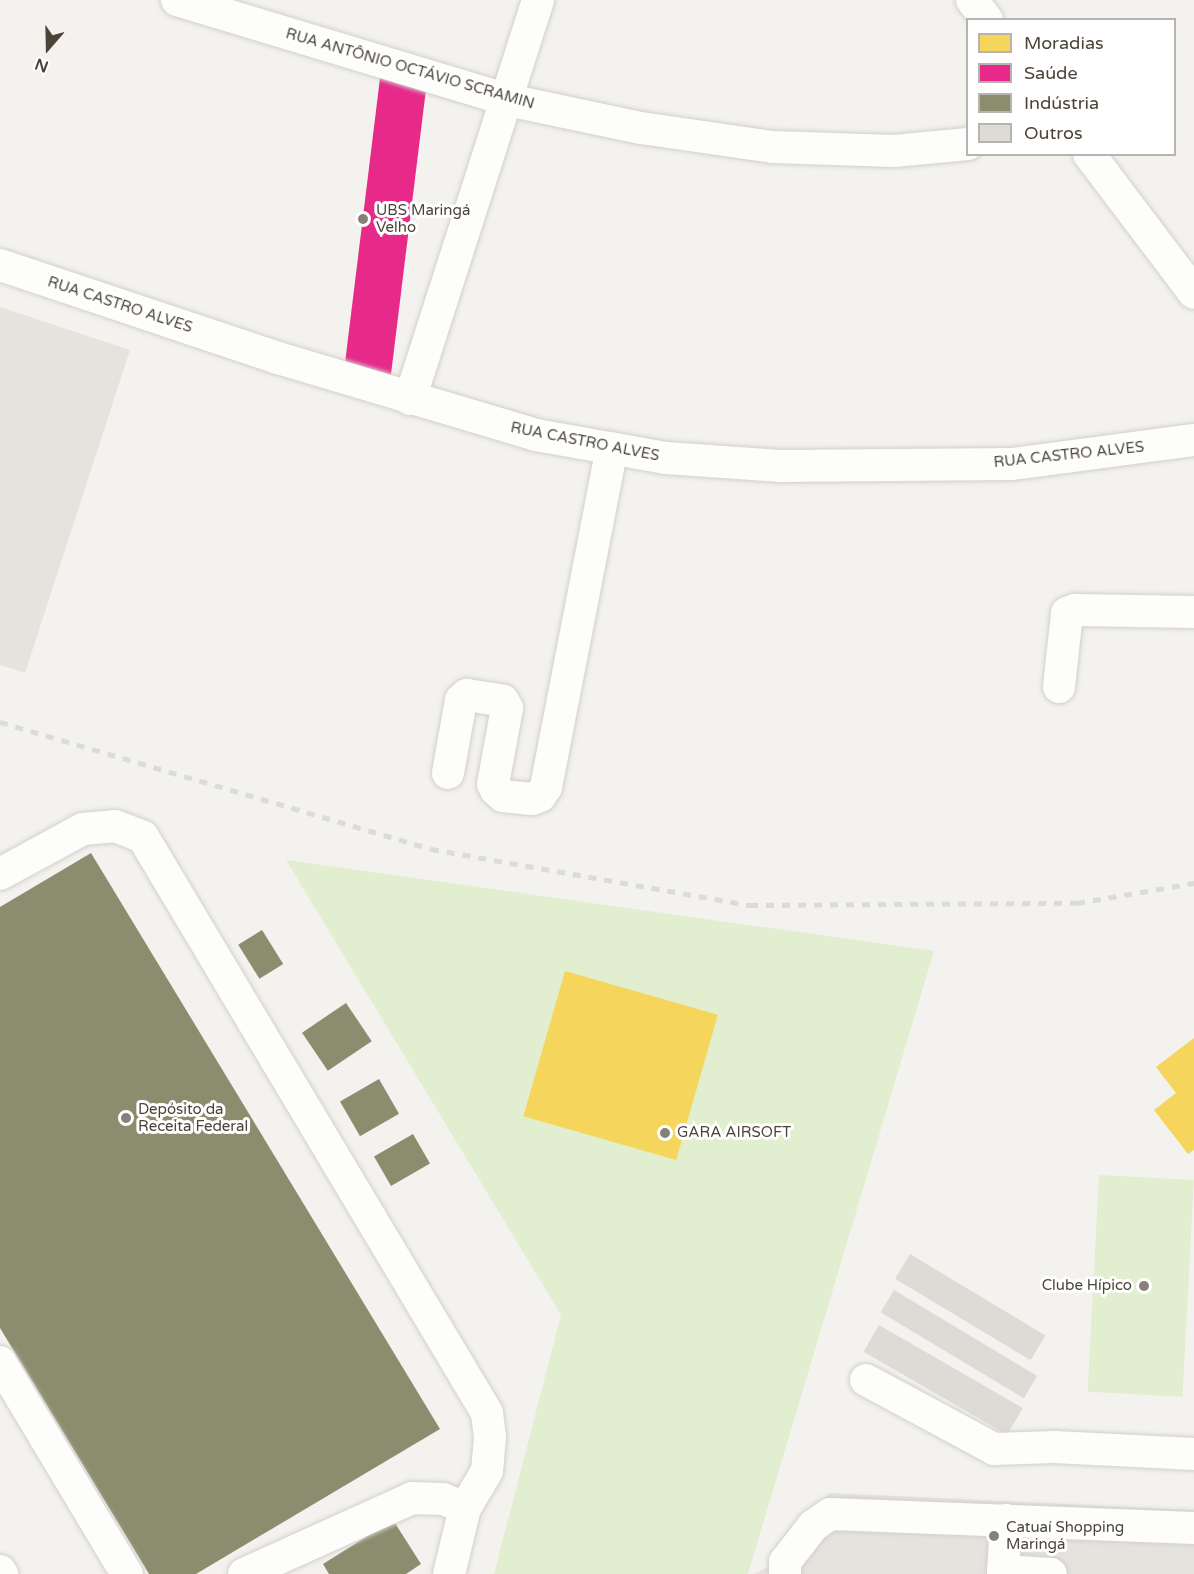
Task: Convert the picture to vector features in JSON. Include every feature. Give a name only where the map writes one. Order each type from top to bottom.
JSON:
[{"type":"street","name":"RUA ANTÔNIO OCTÁVIO SCRAMIN","points":[[177,0],[508,100],[640,128],[773,147],[894,151],[966,144]]},
{"type":"street","points":[[410,399],[508,100],[538,0]]},
{"type":"street","points":[[972,0],[986,18]]},
{"type":"street","points":[[1091,156],[1194,293]]},
{"type":"street","name":"RUA CASTRO ALVES","points":[[0,265],[410,399],[536,435],[666,458],[781,466],[903,467],[1012,464],[1194,440]]},
{"type":"street","points":[[448,773],[461,700],[467,695],[503,701],[507,708],[493,784],[496,790],[503,796],[532,799],[540,796],[546,787],[612,448]]},
{"type":"street","points":[[1059,687],[1067,614],[1075,610],[1194,612]]},
{"type":"street","points":[[0,874],[83,829],[115,826],[143,837],[487,1413],[487,1471],[465,1508],[449,1574]]},
{"type":"street","points":[[0,1362],[127,1574]]},
{"type":"street","points":[[866,1380],[994,1449],[1054,1447],[1194,1454]]},
{"type":"street","points":[[244,1574],[412,1498],[443,1499],[465,1508]]},
{"type":"street","points":[[785,1574],[785,1562],[813,1526],[830,1514],[1194,1528]]},
{"type":"street","points":[[1006,1520],[1003,1573],[1051,1574]]},
{"type":"shaded area","points":[[0,307],[130,350],[25,673],[0,665]]},
{"type":"shaded area","name":"Catuaí Shopping Maringá","points":[[829,1493],[1194,1510],[1194,1574],[755,1574],[774,1563]]},
{"type":"green space","name":"GARA AIRSOFT","points":[[286,860],[934,951],[748,1574],[494,1574],[561,1315]]},
{"type":"green space","name":"Clube Hípico","points":[[1099,1175],[1194,1180],[1183,1397],[1088,1392]]},
{"type":"building: Moradias","points":[[565,971],[718,1015],[676,1160],[523,1116]]},
{"type":"building: Moradias","points":[[1194,1038],[1194,1150],[1188,1154],[1154,1110],[1176,1093],[1156,1067]]},
{"type":"building: Saúde","points":[[381,70],[428,76],[391,376],[344,371]]},
{"type":"building: Indústria","name":"Depósito da Receita Federal","points":[[91,853],[440,1429],[196,1574],[149,1574],[0,1328],[0,907]]},
{"type":"building: Indústria","points":[[262,930],[283,964],[259,979],[238,945]]},
{"type":"building: Indústria","points":[[346,1003],[372,1041],[328,1071],[302,1033]]},
{"type":"building: Indústria","points":[[379,1079],[399,1114],[360,1136],[340,1102]]},
{"type":"building: Indústria","points":[[413,1134],[430,1163],[391,1186],[374,1156]]},
{"type":"building: Indústria","points":[[393,1520],[421,1564],[406,1574],[329,1574],[323,1564]]},
{"type":"building: Outros","points":[[910,1254],[1045,1335],[1030,1360],[895,1279]]},
{"type":"building: Outros","points":[[894,1290],[1037,1376],[1024,1398],[881,1312]]},
{"type":"building: Outros","points":[[879,1325],[1023,1408],[1007,1435],[864,1352]]},
{"type":"railway","points":[[0,722],[431,849],[750,905],[1077,903],[1194,883]]},
{"type":"place","name":"UBS Maringá Velho","points":[[363,219]]},
{"type":"place","name":"Depósito da Receita Federal","points":[[126,1118]]},
{"type":"place","name":"GARA AIRSOFT","points":[[665,1133]]},
{"type":"place","name":"Clube Hípico","points":[[1144,1286]]},
{"type":"place","name":"Catuaí Shopping Maringá","points":[[994,1536]]}]
